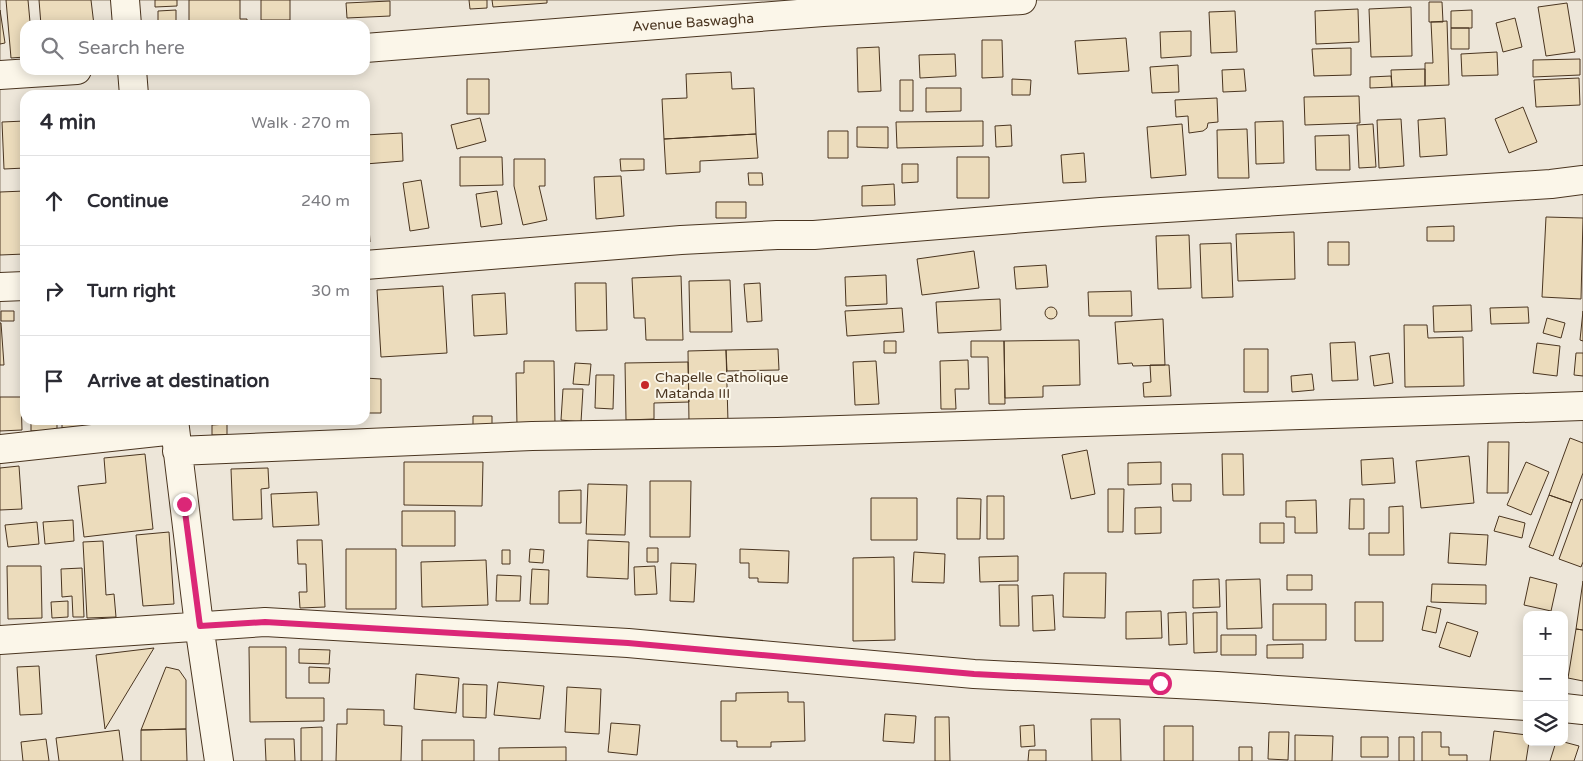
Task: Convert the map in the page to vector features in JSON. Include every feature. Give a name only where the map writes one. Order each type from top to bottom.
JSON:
[{"type":"street","points":[[125,0],[127,20]]},
{"type":"street","name":"Avenue Baswagha","points":[[370,48],[823,12],[1022,0]]},
{"type":"street","points":[[0,75],[20,74]]},
{"type":"street","points":[[132,75],[134,90]]},
{"type":"street","points":[[370,264],[681,240],[777,234],[814,235],[1101,212],[1551,184],[1583,180]]},
{"type":"street","points":[[0,287],[20,286]]},
{"type":"street","points":[[0,449],[175,434],[532,436],[777,432],[1583,406]]},
{"type":"street","points":[[175,434],[219,761]]},
{"type":"street","points":[[0,640],[265,622],[628,643],[974,674],[1216,686],[1523,706]]},
{"type":"street","points":[[1568,708],[1583,710]]},
{"type":"shaded area","points":[[0,0],[1583,0],[1583,761],[0,761]]},
{"type":"building","points":[[6,0],[28,0],[30,20],[20,20],[20,57],[11,58]]},
{"type":"building","points":[[39,0],[91,0],[93,20],[41,20]]},
{"type":"building","points":[[155,0],[177,0],[177,6],[155,7]]},
{"type":"building","points":[[189,0],[240,0],[240,19],[247,19],[247,20],[189,20]]},
{"type":"building","points":[[261,0],[290,0],[290,20],[261,20]]},
{"type":"building","points":[[469,0],[487,0],[487,8],[470,9]]},
{"type":"building","points":[[492,0],[547,0],[547,3],[493,7]]},
{"type":"building","points":[[390,1],[390,16],[347,18],[346,3]]},
{"type":"building","points":[[1429,2],[1442,2],[1443,22],[1429,22]]},
{"type":"building","points":[[1567,3],[1575,52],[1546,56],[1538,7]]},
{"type":"building","points":[[1411,7],[1412,56],[1371,57],[1369,9]]},
{"type":"building","points":[[1358,9],[1359,42],[1316,44],[1315,11]]},
{"type":"building","points":[[0,10],[5,43],[0,44]]},
{"type":"building","points":[[176,10],[176,20],[158,20],[158,11]]},
{"type":"building","points":[[1472,10],[1472,28],[1451,28],[1451,11]]},
{"type":"building","points":[[1235,11],[1237,52],[1211,53],[1209,12]]},
{"type":"building","points":[[1515,18],[1522,47],[1503,52],[1496,23]]},
{"type":"building","points":[[1447,21],[1449,85],[1425,86],[1425,63],[1433,63],[1431,22]]},
{"type":"building","points":[[1451,28],[1469,28],[1469,49],[1451,49]]},
{"type":"building","points":[[1191,31],[1191,56],[1161,58],[1160,32]]},
{"type":"building","points":[[1126,38],[1129,71],[1078,74],[1075,41]]},
{"type":"building","points":[[982,40],[1002,40],[1003,77],[982,78]]},
{"type":"building","points":[[879,47],[881,91],[858,92],[857,48]]},
{"type":"building","points":[[1351,48],[1351,75],[1314,76],[1312,49]]},
{"type":"building","points":[[1497,52],[1498,75],[1462,76],[1461,54]]},
{"type":"building","points":[[955,54],[956,76],[920,78],[919,55]]},
{"type":"building","points":[[1580,59],[1580,75],[1533,77],[1533,60]]},
{"type":"building","points":[[1178,65],[1179,92],[1152,93],[1150,67]]},
{"type":"building","points":[[1244,69],[1246,91],[1223,92],[1222,70]]},
{"type":"building","points":[[1425,69],[1425,86],[1392,87],[1391,70]]},
{"type":"building","points":[[731,72],[732,89],[754,88],[756,134],[664,139],[662,99],[687,98],[686,74]]},
{"type":"building","points":[[1391,76],[1392,87],[1370,88],[1370,77]]},
{"type":"building","points":[[1579,78],[1580,105],[1536,107],[1534,80]]},
{"type":"building","points":[[467,79],[489,79],[489,114],[467,114]]},
{"type":"building","points":[[1012,79],[1031,80],[1030,95],[1012,95]]},
{"type":"building","points":[[900,80],[913,80],[913,111],[900,111]]},
{"type":"building","points":[[926,88],[961,88],[961,111],[926,112]]},
{"type":"building","points":[[1359,96],[1360,123],[1305,125],[1304,97]]},
{"type":"building","points":[[1217,98],[1218,122],[1208,123],[1207,128],[1203,131],[1189,133],[1188,116],[1176,117],[1175,100]]},
{"type":"building","points":[[1523,107],[1537,142],[1509,153],[1495,119]]},
{"type":"building","points":[[480,118],[486,141],[457,149],[451,125]]},
{"type":"building","points":[[1445,118],[1447,155],[1420,157],[1418,120]]},
{"type":"building","points":[[1401,119],[1404,166],[1379,168],[1377,120]]},
{"type":"building","points":[[20,121],[20,168],[4,169],[2,122]]},
{"type":"building","points":[[983,121],[983,146],[897,148],[896,122]]},
{"type":"building","points":[[1283,121],[1284,163],[1256,164],[1255,122]]},
{"type":"building","points":[[1182,124],[1186,175],[1151,178],[1147,127]]},
{"type":"building","points":[[1373,124],[1376,167],[1359,168],[1357,125]]},
{"type":"building","points":[[1011,125],[1012,146],[996,147],[995,126]]},
{"type":"building","points":[[857,127],[888,127],[888,148],[857,147]]},
{"type":"building","points":[[1247,129],[1249,178],[1218,178],[1217,130]]},
{"type":"building","points":[[828,131],[848,131],[848,158],[828,158]]},
{"type":"building","points":[[402,133],[403,161],[370,164],[370,135]]},
{"type":"building","points":[[756,134],[758,158],[700,161],[700,172],[666,174],[664,139]]},
{"type":"building","points":[[1349,135],[1350,170],[1316,170],[1315,136]]},
{"type":"building","points":[[1084,153],[1086,182],[1063,183],[1061,155]]},
{"type":"building","points":[[460,157],[502,157],[503,185],[460,186]]},
{"type":"building","points":[[957,157],[989,157],[989,198],[957,198]]},
{"type":"building","points":[[514,159],[545,159],[545,186],[539,186],[547,220],[523,225],[514,186]]},
{"type":"building","points":[[620,159],[644,159],[644,170],[621,171]]},
{"type":"building","points":[[902,164],[918,164],[918,182],[902,183]]},
{"type":"building","points":[[748,173],[762,173],[763,185],[749,185]]},
{"type":"building","points":[[621,176],[624,216],[596,219],[594,177]]},
{"type":"building","points":[[421,180],[429,228],[410,231],[403,183]]},
{"type":"building","points":[[894,184],[895,205],[862,206],[862,186]]},
{"type":"building","points":[[20,191],[20,254],[0,255],[0,192]]},
{"type":"building","points":[[497,191],[502,224],[481,227],[476,194]]},
{"type":"building","points":[[716,202],[746,202],[746,218],[716,218]]},
{"type":"building","points":[[1546,217],[1583,218],[1581,299],[1542,297]]},
{"type":"building","points":[[1454,226],[1454,241],[1427,241],[1427,227]]},
{"type":"building","points":[[1294,232],[1295,279],[1238,281],[1236,234]]},
{"type":"building","points":[[1189,235],[1191,288],[1158,289],[1156,236]]},
{"type":"building","points":[[1328,242],[1349,242],[1349,265],[1328,265]]},
{"type":"building","points":[[1231,243],[1233,297],[1202,298],[1200,244]]},
{"type":"building","points":[[974,251],[979,288],[922,295],[917,259]]},
{"type":"building","points":[[1046,265],[1048,287],[1016,289],[1014,267]]},
{"type":"building","points":[[886,275],[887,304],[846,306],[845,277]]},
{"type":"building","points":[[681,276],[683,340],[646,340],[645,318],[634,318],[632,278]]},
{"type":"building","points":[[730,280],[732,332],[690,332],[689,281]]},
{"type":"building","points":[[575,283],[606,283],[607,330],[576,331]]},
{"type":"building","points":[[760,283],[762,321],[747,322],[744,284]]},
{"type":"building","points":[[443,286],[447,353],[381,357],[377,290]]},
{"type":"building","points":[[1131,291],[1132,316],[1089,316],[1088,292]]},
{"type":"building","points":[[505,293],[507,334],[474,336],[472,295]]},
{"type":"building","points":[[1000,299],[1001,330],[938,333],[936,302]]},
{"type":"building","points":[[1471,305],[1472,331],[1434,332],[1433,306]]},
{"type":"building","points":[[1049,307],[1053,307],[1057,313],[1053,319],[1049,319],[1045,315],[1045,311]]},
{"type":"building","points":[[1528,307],[1529,323],[1491,324],[1490,308]]},
{"type":"building","points":[[902,308],[904,332],[847,336],[845,311]]},
{"type":"building","points":[[1,311],[14,311],[14,321],[1,321]]},
{"type":"building","points":[[1583,311],[1583,341],[1580,340]]},
{"type":"building","points":[[1547,318],[1565,323],[1561,338],[1543,333]]},
{"type":"building","points":[[1163,319],[1165,365],[1133,366],[1132,363],[1118,364],[1115,322]]},
{"type":"building","points":[[1,323],[4,365],[0,365]]},
{"type":"building","points":[[1404,325],[1427,325],[1428,338],[1463,337],[1464,386],[1405,387]]},
{"type":"building","points":[[1079,340],[1080,385],[1043,386],[1043,397],[1005,398],[1004,341]]},
{"type":"building","points":[[884,341],[896,341],[896,353],[884,353]]},
{"type":"building","points":[[971,341],[1004,341],[1005,404],[989,404],[988,357],[971,357]]},
{"type":"building","points":[[1355,342],[1358,380],[1332,381],[1330,343]]},
{"type":"building","points":[[1537,343],[1560,346],[1557,376],[1533,373]]},
{"type":"building","points":[[778,349],[779,370],[727,371],[726,350]]},
{"type":"building","points":[[1244,349],[1268,349],[1268,392],[1244,392]]},
{"type":"building","points":[[726,350],[728,422],[689,423],[688,351]]},
{"type":"building","points":[[1389,353],[1393,383],[1374,386],[1370,356]]},
{"type":"building","points":[[1576,353],[1583,353],[1583,376],[1574,375]]},
{"type":"building","points":[[968,360],[969,389],[955,389],[956,409],[941,409],[940,361]]},
{"type":"building","points":[[524,361],[554,361],[555,425],[517,426],[516,373],[524,373]]},
{"type":"building","points":[[876,361],[879,404],[855,405],[853,362]]},
{"type":"building","points":[[688,362],[689,402],[654,403],[654,419],[626,420],[625,363]]},
{"type":"building","points":[[575,363],[591,364],[589,385],[573,384]]},
{"type":"building","points":[[1150,365],[1169,365],[1171,396],[1144,397],[1143,383],[1151,382]]},
{"type":"building","points":[[1312,374],[1314,390],[1292,392],[1291,376]]},
{"type":"building","points":[[596,375],[614,375],[613,409],[595,408]]},
{"type":"building","points":[[370,378],[381,379],[381,413],[370,413]]},
{"type":"building","points":[[563,389],[583,389],[581,422],[561,420]]},
{"type":"building","points":[[0,397],[20,397],[20,425],[22,425],[22,430],[0,431]]},
{"type":"building","points":[[473,416],[492,416],[492,426],[473,426]]},
{"type":"building","points":[[31,425],[57,425],[57,430],[31,431]]},
{"type":"building","points":[[62,425],[87,425],[87,426],[62,428]]},
{"type":"building","points":[[212,425],[227,425],[227,435],[212,435]]},
{"type":"building","points":[[1570,438],[1583,443],[1583,473],[1572,503],[1549,495]]},
{"type":"building","points":[[1488,442],[1509,442],[1508,493],[1487,493]]},
{"type":"building","points":[[1087,450],[1095,494],[1071,499],[1062,455]]},
{"type":"building","points":[[145,454],[153,529],[84,537],[78,486],[106,483],[104,458]]},
{"type":"building","points":[[1222,454],[1243,454],[1244,495],[1223,495]]},
{"type":"building","points":[[1469,456],[1474,503],[1421,508],[1416,461]]},
{"type":"building","points":[[1393,458],[1395,483],[1362,485],[1361,460]]},
{"type":"building","points":[[404,462],[483,462],[482,506],[404,505]]},
{"type":"building","points":[[1161,462],[1161,484],[1128,485],[1128,463]]},
{"type":"building","points":[[1526,462],[1549,472],[1531,515],[1507,505]]},
{"type":"building","points":[[19,466],[22,509],[0,510],[0,468]]},
{"type":"building","points":[[268,468],[269,488],[261,489],[262,519],[233,520],[231,469]]},
{"type":"building","points":[[650,481],[691,481],[690,537],[650,537]]},
{"type":"building","points":[[588,484],[627,485],[625,535],[586,534]]},
{"type":"building","points":[[1172,484],[1191,484],[1191,501],[1173,501]]},
{"type":"building","points":[[1108,489],[1124,489],[1123,532],[1108,532]]},
{"type":"building","points":[[581,490],[581,523],[559,523],[559,491]]},
{"type":"building","points":[[317,492],[319,525],[273,527],[271,494]]},
{"type":"building","points":[[1549,495],[1572,503],[1553,556],[1529,547]]},
{"type":"building","points":[[987,496],[1004,496],[1004,539],[987,539]]},
{"type":"building","points":[[871,498],[917,498],[917,540],[871,540]]},
{"type":"building","points":[[957,498],[981,499],[980,539],[957,539]]},
{"type":"building","points":[[1350,499],[1364,499],[1364,529],[1349,529]]},
{"type":"building","points":[[1581,499],[1583,500],[1583,562],[1581,567],[1559,559]]},
{"type":"building","points":[[1316,500],[1317,533],[1295,533],[1295,517],[1286,517],[1286,501]]},
{"type":"building","points":[[1403,506],[1404,555],[1369,555],[1369,533],[1389,533],[1389,507]]},
{"type":"building","points":[[1161,507],[1161,533],[1135,534],[1135,508]]},
{"type":"building","points":[[402,511],[455,511],[455,546],[402,546]]},
{"type":"building","points":[[1499,516],[1525,523],[1522,538],[1494,531]]},
{"type":"building","points":[[73,520],[74,541],[45,544],[43,522]]},
{"type":"building","points":[[37,522],[39,544],[8,547],[5,525]]},
{"type":"building","points":[[1260,523],[1284,523],[1284,543],[1260,543]]},
{"type":"building","points":[[169,532],[174,604],[143,606],[136,535]]},
{"type":"building","points":[[1450,533],[1488,535],[1486,565],[1448,563]]},
{"type":"building","points":[[297,540],[322,540],[325,607],[300,608],[299,592],[307,592],[306,564],[298,564]]},
{"type":"building","points":[[588,540],[629,542],[628,579],[587,577]]},
{"type":"building","points":[[103,541],[106,595],[114,594],[116,617],[87,618],[83,542]]},
{"type":"building","points":[[647,548],[658,548],[658,562],[647,562]]},
{"type":"building","points":[[346,549],[396,549],[396,609],[346,609]]},
{"type":"building","points":[[530,549],[544,550],[543,563],[529,562]]},
{"type":"building","points":[[740,549],[789,551],[788,583],[758,582],[758,578],[749,578],[749,563],[740,563]]},
{"type":"building","points":[[502,550],[510,550],[510,564],[502,564]]},
{"type":"building","points":[[914,552],[945,554],[944,583],[912,582]]},
{"type":"building","points":[[1018,556],[1018,581],[980,582],[979,557]]},
{"type":"building","points":[[894,557],[895,640],[853,641],[853,558]]},
{"type":"building","points":[[486,560],[488,605],[422,607],[421,562]]},
{"type":"building","points":[[671,563],[696,564],[694,602],[670,601]]},
{"type":"building","points":[[7,566],[41,566],[42,618],[8,619]]},
{"type":"building","points":[[655,566],[657,594],[635,595],[634,567]]},
{"type":"building","points":[[82,568],[84,617],[73,617],[72,596],[62,597],[61,569]]},
{"type":"building","points":[[532,569],[549,570],[548,604],[530,604]]},
{"type":"building","points":[[1064,573],[1106,573],[1105,618],[1063,617]]},
{"type":"building","points":[[497,575],[521,576],[520,601],[496,601]]},
{"type":"building","points":[[1287,575],[1312,575],[1312,590],[1287,590]]},
{"type":"building","points":[[1530,577],[1557,584],[1551,611],[1524,605]]},
{"type":"building","points":[[1219,579],[1220,607],[1193,608],[1193,580]]},
{"type":"building","points":[[1260,579],[1262,628],[1227,629],[1226,580]]},
{"type":"building","points":[[1583,581],[1583,630],[1576,629]]},
{"type":"building","points":[[1432,584],[1486,585],[1486,604],[1431,602]]},
{"type":"building","points":[[999,585],[1018,585],[1019,626],[1000,626]]},
{"type":"building","points":[[1053,595],[1055,630],[1033,631],[1032,596]]},
{"type":"building","points":[[68,601],[68,617],[52,618],[51,602]]},
{"type":"building","points":[[1355,602],[1383,602],[1383,641],[1355,641]]},
{"type":"building","points":[[1273,604],[1326,604],[1326,640],[1273,640]]},
{"type":"building","points":[[1427,606],[1441,609],[1436,633],[1422,630]]},
{"type":"building","points":[[1161,611],[1162,638],[1126,639],[1126,612]]},
{"type":"building","points":[[1186,612],[1187,644],[1169,645],[1168,613]]},
{"type":"building","points":[[1217,612],[1217,652],[1194,653],[1193,613]]},
{"type":"building","points":[[1447,622],[1478,632],[1470,657],[1439,647]]},
{"type":"building","points":[[1576,629],[1583,630],[1583,681],[1568,678]]},
{"type":"building","points":[[1221,635],[1256,635],[1256,655],[1221,655]]},
{"type":"building","points":[[1303,644],[1303,658],[1267,658],[1267,645]]},
{"type":"building","points":[[249,647],[286,647],[286,698],[324,698],[324,721],[250,722]]},
{"type":"building","points":[[154,648],[105,729],[96,655]]},
{"type":"building","points":[[299,649],[330,650],[329,664],[299,663]]},
{"type":"building","points":[[39,666],[42,714],[20,715],[17,667]]},
{"type":"building","points":[[166,667],[179,670],[186,680],[186,729],[141,730]]},
{"type":"building","points":[[309,667],[330,668],[329,683],[309,683]]},
{"type":"building","points":[[416,674],[459,678],[456,713],[414,709]]},
{"type":"building","points":[[498,682],[544,686],[540,719],[494,715]]},
{"type":"building","points":[[463,684],[487,685],[486,718],[463,717]]},
{"type":"building","points":[[567,687],[601,689],[599,734],[565,732]]},
{"type":"building","points":[[788,692],[788,702],[804,702],[805,741],[771,742],[771,747],[737,747],[737,741],[721,741],[721,701],[736,701],[736,693]]},
{"type":"building","points":[[347,709],[384,710],[384,725],[402,726],[401,761],[336,761],[337,724],[347,724]]},
{"type":"building","points":[[885,714],[916,716],[914,743],[883,741]]},
{"type":"building","points":[[935,717],[949,717],[950,761],[935,761]]},
{"type":"building","points":[[1091,719],[1120,719],[1121,761],[1092,761]]},
{"type":"building","points":[[611,723],[640,725],[637,755],[608,752]]},
{"type":"building","points":[[1034,725],[1035,746],[1021,747],[1020,726]]},
{"type":"building","points":[[1164,726],[1193,726],[1193,761],[1164,761]]},
{"type":"building","points":[[322,727],[322,761],[301,761],[301,728]]},
{"type":"building","points":[[186,729],[187,761],[141,761],[141,730]]},
{"type":"building","points":[[119,730],[123,761],[59,761],[56,738]]},
{"type":"building","points":[[1494,731],[1523,735],[1523,746],[1528,746],[1526,761],[1490,761]]},
{"type":"building","points":[[1269,732],[1289,732],[1288,760],[1268,759]]},
{"type":"building","points":[[1422,732],[1441,732],[1441,747],[1449,747],[1449,755],[1467,755],[1467,761],[1422,761]]},
{"type":"building","points":[[1295,735],[1333,736],[1332,761],[1295,761]]},
{"type":"building","points":[[1361,737],[1388,737],[1388,757],[1361,757]]},
{"type":"building","points":[[1399,737],[1414,737],[1414,761],[1399,761]]},
{"type":"building","points":[[46,739],[49,761],[23,761],[21,742]]},
{"type":"building","points":[[265,739],[294,739],[295,761],[266,761]]},
{"type":"building","points":[[422,740],[474,740],[474,761],[422,761]]},
{"type":"building","points":[[1568,743],[1579,746],[1574,761],[1550,761],[1555,746],[1568,746]]},
{"type":"building","points":[[566,747],[566,761],[499,761],[499,748]]},
{"type":"building","points":[[1239,747],[1252,747],[1252,761],[1239,761]]},
{"type":"building","points":[[1029,750],[1046,750],[1046,761],[1028,761]]},
{"type":"place","name":"Chapelle Catholique Matanda III","points":[[645,385]]},
{"type":"route","points":[[184,504],[200,626],[265,622],[628,643],[974,674],[1160,683]]}]
